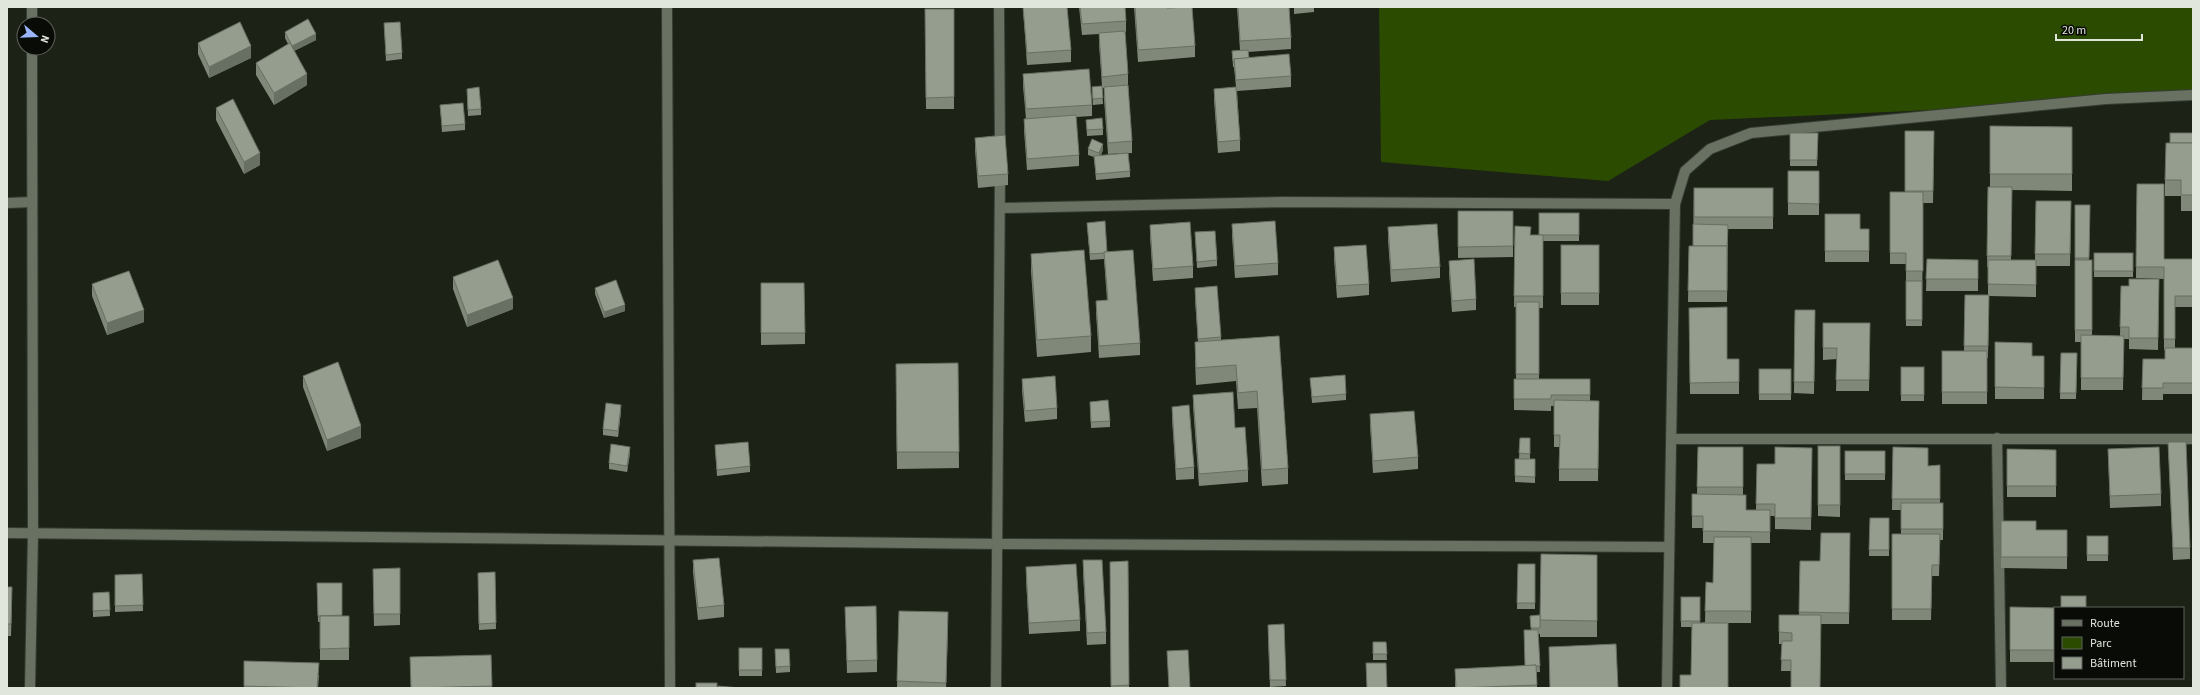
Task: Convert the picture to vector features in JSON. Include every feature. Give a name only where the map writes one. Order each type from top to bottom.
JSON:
[{"type":"street","points":[[667,7],[670,688]]},
{"type":"street","points":[[996,688],[999,544],[1001,208],[999,7]]},
{"type":"street","points":[[30,688],[33,534],[32,56]]},
{"type":"street","points":[[1667,688],[1669,547],[1673,439],[1675,204],[1685,171],[1710,149],[1751,133],[2106,99],[2193,95]]},
{"type":"street","points":[[7,203],[32,202]]},
{"type":"street","points":[[1001,208],[1283,202],[1675,204]]},
{"type":"street","points":[[1997,438],[2002,688]]},
{"type":"street","points":[[1673,439],[2193,439]]},
{"type":"street","points":[[7,533],[999,544],[1669,547]]},
{"type":"green space","points":[[1379,7],[2193,7],[2193,98],[1710,120],[1608,181],[1381,162]]},
{"type":"building","points":[[1023,7],[1067,7],[1071,50],[1027,53]]},
{"type":"building","points":[[1080,7],[1125,7],[1126,21],[1082,24]]},
{"type":"building","points":[[1135,7],[1192,7],[1195,46],[1138,50]]},
{"type":"building","points":[[1238,7],[1289,7],[1291,38],[1240,41]]},
{"type":"building","points":[[925,9],[954,9],[954,97],[926,98]]},
{"type":"building","points":[[308,19],[316,34],[292,46],[285,32]]},
{"type":"building","points":[[240,22],[251,46],[209,67],[198,43]]},
{"type":"building","points":[[400,22],[402,53],[386,55],[384,23]]},
{"type":"building","points":[[1125,31],[1128,74],[1102,77],[1099,33]]},
{"type":"building","points":[[290,43],[307,74],[274,93],[256,63]]},
{"type":"building","points":[[1248,50],[1249,58],[1234,59],[1235,61],[1233,61],[1232,51]]},
{"type":"building","points":[[1289,54],[1291,76],[1236,80],[1234,59]]},
{"type":"building","points":[[1089,69],[1092,105],[1026,109],[1023,74]]},
{"type":"building","points":[[1128,85],[1132,141],[1108,143],[1104,87]]},
{"type":"building","points":[[1102,86],[1103,98],[1093,99],[1092,87]]},
{"type":"building","points":[[479,87],[481,109],[468,110],[467,89]]},
{"type":"building","points":[[1236,87],[1240,140],[1218,142],[1214,89]]},
{"type":"building","points":[[233,99],[260,153],[244,162],[216,108]]},
{"type":"building","points":[[463,103],[465,124],[442,126],[440,105]]},
{"type":"building","points":[[1076,115],[1079,155],[1027,159],[1024,119]]},
{"type":"building","points":[[1102,118],[1103,129],[1087,130],[1086,120]]},
{"type":"building","points":[[1990,126],[2072,127],[2072,174],[1990,174]]},
{"type":"building","points":[[1905,131],[1934,131],[1933,191],[1905,191]]},
{"type":"building","points":[[1790,133],[1818,133],[1817,160],[1790,160]]},
{"type":"building","points":[[2170,133],[2193,133],[2193,143],[2170,143]]},
{"type":"building","points":[[1005,135],[1008,174],[978,176],[975,138]]},
{"type":"building","points":[[1092,139],[1103,144],[1099,153],[1088,149]]},
{"type":"building","points":[[2166,143],[2193,143],[2193,195],[2181,195],[2181,180],[2165,180]]},
{"type":"building","points":[[1128,153],[1130,171],[1096,174],[1094,156]]},
{"type":"building","points":[[1788,171],[1819,171],[1819,204],[1788,203]]},
{"type":"building","points":[[2137,184],[2164,184],[2164,259],[2193,259],[2193,296],[2175,296],[2175,339],[2164,339],[2164,267],[2136,267]]},
{"type":"building","points":[[1988,187],[2012,187],[2011,256],[1987,256]]},
{"type":"building","points":[[1694,188],[1773,188],[1773,217],[1694,217]]},
{"type":"building","points":[[1890,192],[1923,192],[1923,271],[1906,271],[1906,253],[1890,253]]},
{"type":"building","points":[[2036,201],[2071,201],[2070,254],[2035,254]]},
{"type":"building","points":[[2075,205],[2090,205],[2089,258],[2075,258]]},
{"type":"building","points":[[1458,211],[1513,211],[1513,246],[1458,247]]},
{"type":"building","points":[[1539,213],[1579,213],[1579,235],[1539,235]]},
{"type":"building","points":[[1825,214],[1860,214],[1860,229],[1869,229],[1869,251],[1825,251]]},
{"type":"building","points":[[1105,221],[1107,252],[1090,254],[1087,223]]},
{"type":"building","points":[[1275,221],[1278,263],[1235,266],[1232,224]]},
{"type":"building","points":[[1190,222],[1193,266],[1153,269],[1150,225]]},
{"type":"building","points":[[1437,224],[1440,267],[1391,270],[1388,227]]},
{"type":"building","points":[[1693,224],[1728,225],[1727,248],[1727,246],[1693,246]]},
{"type":"building","points":[[1515,226],[1531,227],[1530,235],[1543,235],[1543,296],[1514,296]]},
{"type":"building","points":[[1215,231],[1217,260],[1197,262],[1195,232]]},
{"type":"building","points":[[1366,245],[1369,284],[1337,286],[1334,247]]},
{"type":"building","points":[[1561,245],[1599,245],[1599,293],[1561,293]]},
{"type":"building","points":[[1689,246],[1727,246],[1727,291],[1688,291]]},
{"type":"building","points":[[1084,250],[1091,336],[1037,340],[1031,254]]},
{"type":"building","points":[[1133,250],[1140,343],[1099,346],[1096,301],[1108,300],[1104,252]]},
{"type":"building","points":[[2094,253],[2133,253],[2133,271],[2094,271]]},
{"type":"building","points":[[1474,259],[1476,299],[1452,301],[1449,261]]},
{"type":"building","points":[[1927,259],[1978,260],[1978,279],[1926,279]]},
{"type":"building","points":[[498,260],[513,298],[467,315],[453,277]]},
{"type":"building","points":[[1988,260],[2036,260],[2036,285],[1988,284]]},
{"type":"building","points":[[2075,260],[2092,260],[2092,330],[2075,330]]},
{"type":"building","points":[[129,271],[144,310],[107,323],[92,284]]},
{"type":"building","points":[[2129,279],[2159,279],[2158,338],[2129,338],[2129,327],[2120,327],[2121,286],[2129,286]]},
{"type":"building","points":[[616,280],[625,305],[604,312],[595,288]]},
{"type":"building","points":[[1906,281],[1922,281],[1922,320],[1906,320]]},
{"type":"building","points":[[761,283],[804,283],[805,333],[761,333]]},
{"type":"building","points":[[1217,286],[1221,337],[1198,339],[1195,288]]},
{"type":"building","points":[[1965,295],[1989,295],[1988,346],[1964,346]]},
{"type":"building","points":[[1516,302],[1539,302],[1539,374],[1516,374]]},
{"type":"building","points":[[1727,307],[1727,359],[1739,359],[1739,382],[1690,383],[1689,308]]},
{"type":"building","points":[[1795,310],[1815,310],[1814,382],[1794,382]]},
{"type":"building","points":[[1823,323],[1870,323],[1869,380],[1836,380],[1837,348],[1823,348]]},
{"type":"building","points":[[2081,335],[2124,336],[2123,378],[2081,378]]},
{"type":"building","points":[[1279,336],[1288,468],[1262,470],[1257,391],[1238,393],[1236,365],[1196,368],[1195,342]]},
{"type":"building","points":[[1995,342],[2032,343],[2032,356],[2044,356],[2044,388],[1995,387]]},
{"type":"building","points":[[2165,348],[2193,348],[2193,383],[2163,383],[2163,388],[2142,388],[2143,359],[2165,359]]},
{"type":"building","points":[[1942,351],[1987,351],[1987,392],[1942,392]]},
{"type":"building","points":[[2061,353],[2077,353],[2076,393],[2060,393]]},
{"type":"building","points":[[338,362],[361,426],[327,440],[303,376]]},
{"type":"building","points":[[958,363],[959,452],[897,452],[896,364]]},
{"type":"building","points":[[1901,367],[1924,367],[1924,395],[1901,395]]},
{"type":"building","points":[[1759,369],[1791,369],[1791,394],[1759,394]]},
{"type":"building","points":[[1345,375],[1346,394],[1312,397],[1310,378]]},
{"type":"building","points":[[1055,376],[1057,408],[1025,411],[1022,379]]},
{"type":"building","points":[[1514,379],[1590,379],[1590,395],[1551,395],[1551,399],[1514,399]]},
{"type":"building","points":[[1233,392],[1235,428],[1245,427],[1248,470],[1199,474],[1193,395]]},
{"type":"building","points":[[1108,400],[1110,421],[1091,422],[1090,402]]},
{"type":"building","points":[[1554,400],[1599,401],[1598,469],[1559,469],[1560,435],[1554,435]]},
{"type":"building","points":[[606,403],[621,405],[618,431],[603,429]]},
{"type":"building","points":[[1189,405],[1194,467],[1176,469],[1172,407]]},
{"type":"building","points":[[1414,411],[1418,457],[1373,461],[1370,414]]},
{"type":"building","points":[[1520,438],[1530,438],[1530,454],[1519,453]]},
{"type":"building","points":[[748,442],[750,466],[717,470],[715,445]]},
{"type":"building","points":[[2168,442],[2186,442],[2190,548],[2173,548]]},
{"type":"building","points":[[611,444],[630,447],[627,466],[609,463]]},
{"type":"building","points":[[1818,446],[1840,446],[1840,505],[1818,505]]},
{"type":"building","points":[[1698,447],[1743,447],[1743,487],[1697,487]]},
{"type":"building","points":[[1775,447],[1812,448],[1811,518],[1775,518],[1775,504],[1756,504],[1757,464],[1775,464]]},
{"type":"building","points":[[1893,447],[1928,448],[1928,466],[1940,465],[1940,499],[1892,499]]},
{"type":"building","points":[[2159,447],[2161,494],[2110,496],[2108,449]]},
{"type":"building","points":[[2007,449],[2056,450],[2056,486],[2007,486]]},
{"type":"building","points":[[1845,451],[1885,451],[1885,474],[1845,474]]},
{"type":"building","points":[[1515,459],[1535,459],[1535,477],[1515,476]]},
{"type":"building","points":[[1692,494],[1746,495],[1746,510],[1770,510],[1770,532],[1703,531],[1703,516],[1692,516]]},
{"type":"building","points":[[1901,503],[1943,503],[1943,529],[1901,529]]},
{"type":"building","points":[[1870,518],[1889,518],[1889,550],[1869,550]]},
{"type":"building","points":[[2001,521],[2036,521],[2036,530],[2067,530],[2067,557],[2001,557]]},
{"type":"building","points":[[1821,533],[1850,533],[1849,613],[1799,612],[1800,561],[1820,561]]},
{"type":"building","points":[[1892,534],[1940,534],[1939,565],[1932,565],[1931,609],[1892,609]]},
{"type":"building","points":[[2087,536],[2108,536],[2108,555],[2087,555]]},
{"type":"building","points":[[1714,537],[1751,537],[1751,611],[1705,611],[1706,582],[1713,583]]},
{"type":"building","points":[[1541,554],[1597,555],[1597,621],[1540,620]]},
{"type":"building","points":[[719,558],[724,605],[698,608],[693,560]]},
{"type":"building","points":[[1083,560],[1102,560],[1106,632],[1087,633]]},
{"type":"building","points":[[1128,561],[1129,685],[1111,686],[1110,562]]},
{"type":"building","points":[[1076,564],[1080,620],[1029,623],[1026,567]]},
{"type":"building","points":[[1518,564],[1535,564],[1535,603],[1517,603]]},
{"type":"building","points":[[400,568],[400,614],[374,614],[373,569]]},
{"type":"building","points":[[495,572],[496,623],[479,624],[478,573]]},
{"type":"building","points":[[142,574],[143,605],[115,606],[115,575]]},
{"type":"building","points":[[317,583],[342,583],[342,615],[318,616]]},
{"type":"building","points":[[7,587],[12,587],[11,624],[7,624]]},
{"type":"building","points":[[109,592],[110,610],[93,611],[93,593]]},
{"type":"building","points":[[2061,596],[2086,596],[2086,607],[2061,607]]},
{"type":"building","points":[[1681,597],[1700,597],[1700,621],[1681,621]]},
{"type":"building","points":[[876,606],[877,660],[847,661],[845,607]]},
{"type":"building","points":[[2010,607],[2054,608],[2054,650],[2010,650]]},
{"type":"building","points":[[899,611],[948,612],[946,683],[897,681]]},
{"type":"building","points":[[1540,615],[1540,628],[1531,628],[1530,616]]},
{"type":"building","points":[[1779,615],[1821,615],[1820,688],[1791,688],[1791,660],[1781,660],[1782,641],[1792,641],[1792,633],[1779,632]]},
{"type":"building","points":[[320,616],[349,616],[349,648],[320,649]]},
{"type":"building","points":[[1692,623],[1728,623],[1728,688],[1680,688],[1680,675],[1691,675]]},
{"type":"building","points":[[1284,624],[1286,680],[1270,680],[1268,625]]},
{"type":"building","points":[[1524,630],[1538,630],[1540,666],[1525,666]]},
{"type":"building","points":[[1373,642],[1386,642],[1387,654],[1373,654]]},
{"type":"building","points":[[1616,644],[1618,688],[1550,688],[1549,647]]},
{"type":"building","points":[[739,648],[762,648],[762,670],[739,670]]},
{"type":"building","points":[[775,649],[789,649],[790,666],[776,667]]},
{"type":"building","points":[[1188,650],[1190,688],[1169,688],[1167,651]]},
{"type":"building","points":[[491,655],[492,686],[411,688],[410,657]]},
{"type":"building","points":[[244,661],[319,663],[317,688],[244,686]]},
{"type":"building","points":[[1366,663],[1386,663],[1387,688],[1367,688]]},
{"type":"building","points":[[1536,665],[1537,685],[1456,688],[1455,669]]},
{"type":"building","points":[[696,683],[717,683],[717,688],[696,688]]},
{"type":"building","points":[[718,686],[740,688],[718,688]]}]
